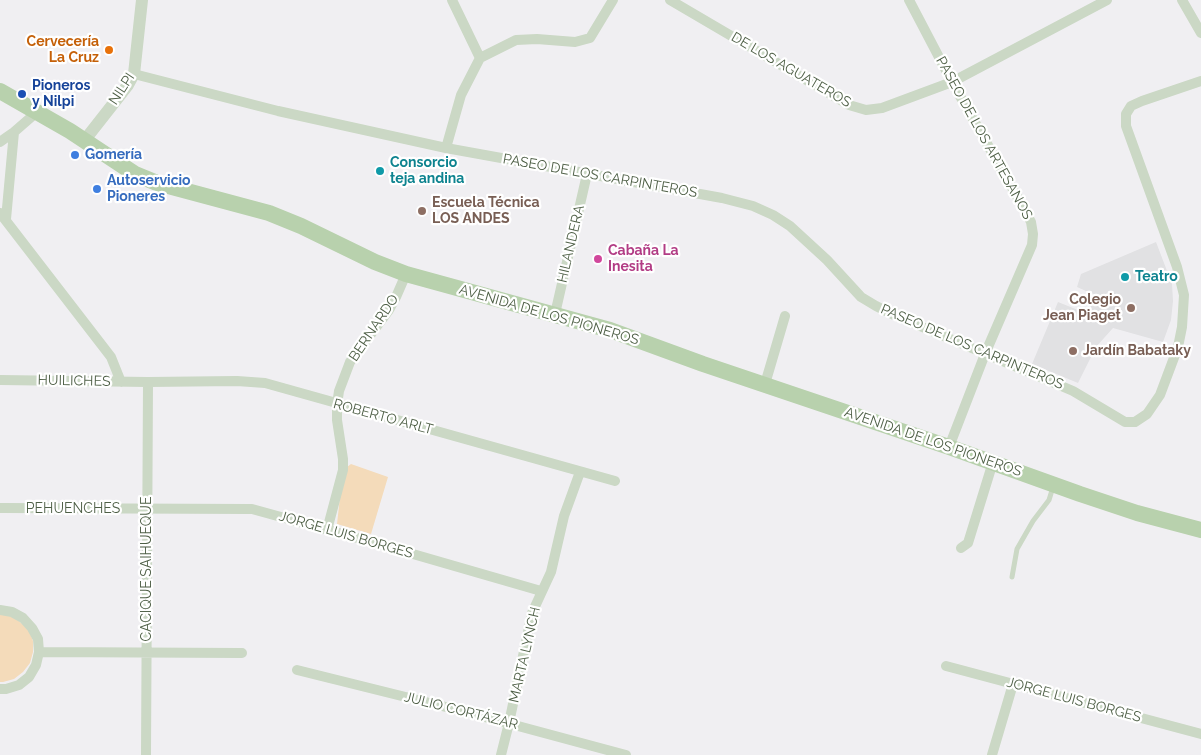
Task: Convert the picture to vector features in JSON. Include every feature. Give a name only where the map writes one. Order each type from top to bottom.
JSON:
[{"type":"main road","name":"AVENIDA DE LOS PIONEROS","points":[[0,91],[135,174],[157,184],[269,213],[301,226],[375,262],[406,274],[610,330],[1054,484],[1137,512],[1201,530]]},
{"type":"street","name":"NILPI","points":[[84,141],[128,85],[134,74],[142,0]]},
{"type":"street","points":[[452,0],[480,58]]},
{"type":"street","points":[[446,148],[461,95],[480,58],[516,40],[537,39],[575,42],[590,38],[613,0]]},
{"type":"street","name":"DE LOS AGUATEROS","points":[[670,0],[849,105],[866,110],[882,108],[952,82],[1107,0]]},
{"type":"street","name":"PASEO DE LOS ARTESANOS","points":[[909,0],[952,82],[1031,222],[1033,234],[1032,245],[949,447]]},
{"type":"street","points":[[1182,0],[1201,33]]},
{"type":"street","name":"PASEO DE LOS CARPINTEROS","points":[[134,74],[278,111],[446,148],[722,198],[753,206],[774,215],[790,226],[827,260],[861,297],[894,315],[1073,391],[1125,422],[1135,422],[1147,414],[1160,395],[1178,347],[1184,295],[1176,267],[1126,126],[1126,114],[1131,106],[1142,101],[1201,80]]},
{"type":"street","points":[[0,142],[37,112]]},
{"type":"street","points":[[14,132],[3,216],[111,357],[122,382]]},
{"type":"street","name":"HILANDERA","points":[[555,314],[587,174]]},
{"type":"street","name":"BERNARDO","points":[[327,530],[343,470],[337,405],[339,391],[350,362],[388,310],[406,274]]},
{"type":"street","points":[[765,384],[785,316]]},
{"type":"street","name":"HUILICHES","points":[[0,380],[148,382]]},
{"type":"street","name":"ROBERTO ARLT","points":[[148,382],[237,381],[264,384],[615,481]]},
{"type":"street","name":"CACIQUE SAIHUEQUE","points":[[146,755],[148,382]]},
{"type":"street","points":[[961,548],[968,543],[993,462]]},
{"type":"street","name":"MARTA LYNCH","points":[[501,755],[532,613],[541,591],[552,572],[564,516],[580,472]]},
{"type":"street","name":"PEHUENCHES","points":[[0,508],[147,509]]},
{"type":"street","name":"JORGE LUIS BORGES","points":[[147,509],[252,509],[541,591]]},
{"type":"street","points":[[0,610],[12,612],[24,618],[38,639],[39,652],[36,665],[29,676],[19,685],[0,689]]},
{"type":"street","points":[[39,652],[242,653]]},
{"type":"street","name":"JORGE LUIS BORGES","points":[[946,666],[1201,734]]},
{"type":"street","name":"JULIO CORTÁZAR","points":[[297,670],[626,755]]},
{"type":"street","points":[[992,755],[1013,684]]},
{"type":"lane","points":[[1012,577],[1017,549],[1033,521],[1050,500],[1054,484]]},
{"type":"shaded area","name":"Colegio Jean Piaget","points":[[1156,242],[1172,284],[1171,320],[1163,342],[1113,328],[1096,347],[1078,383],[1032,364],[1058,302],[1088,314],[1095,295],[1077,287],[1081,274]]},
{"type":"shaded area","points":[[351,464],[388,477],[371,534],[337,524],[343,470]]},
{"type":"shaded area","points":[[0,612],[12,615],[29,630],[33,641],[30,663],[14,679],[3,682],[0,682]]},
{"type":"place","name":"Cervecería La Cruz","points":[[109,50]]},
{"type":"place","name":"Pioneros y Nilpi","points":[[22,94]]},
{"type":"place","name":"Gomería","points":[[75,155]]},
{"type":"place","name":"Consorcio teja andina","points":[[380,171]]},
{"type":"place","name":"Autoservicio Pioneres","points":[[97,189]]},
{"type":"place","name":"Escuela Técnica LOS ANDES","points":[[422,211]]},
{"type":"place","name":"Cabaña La Inesita","points":[[598,259]]},
{"type":"place","name":"Teatro","points":[[1125,277]]},
{"type":"place","name":"Colegio Jean Piaget","points":[[1131,308]]},
{"type":"place","name":"Jardín Babataky","points":[[1073,351]]}]
